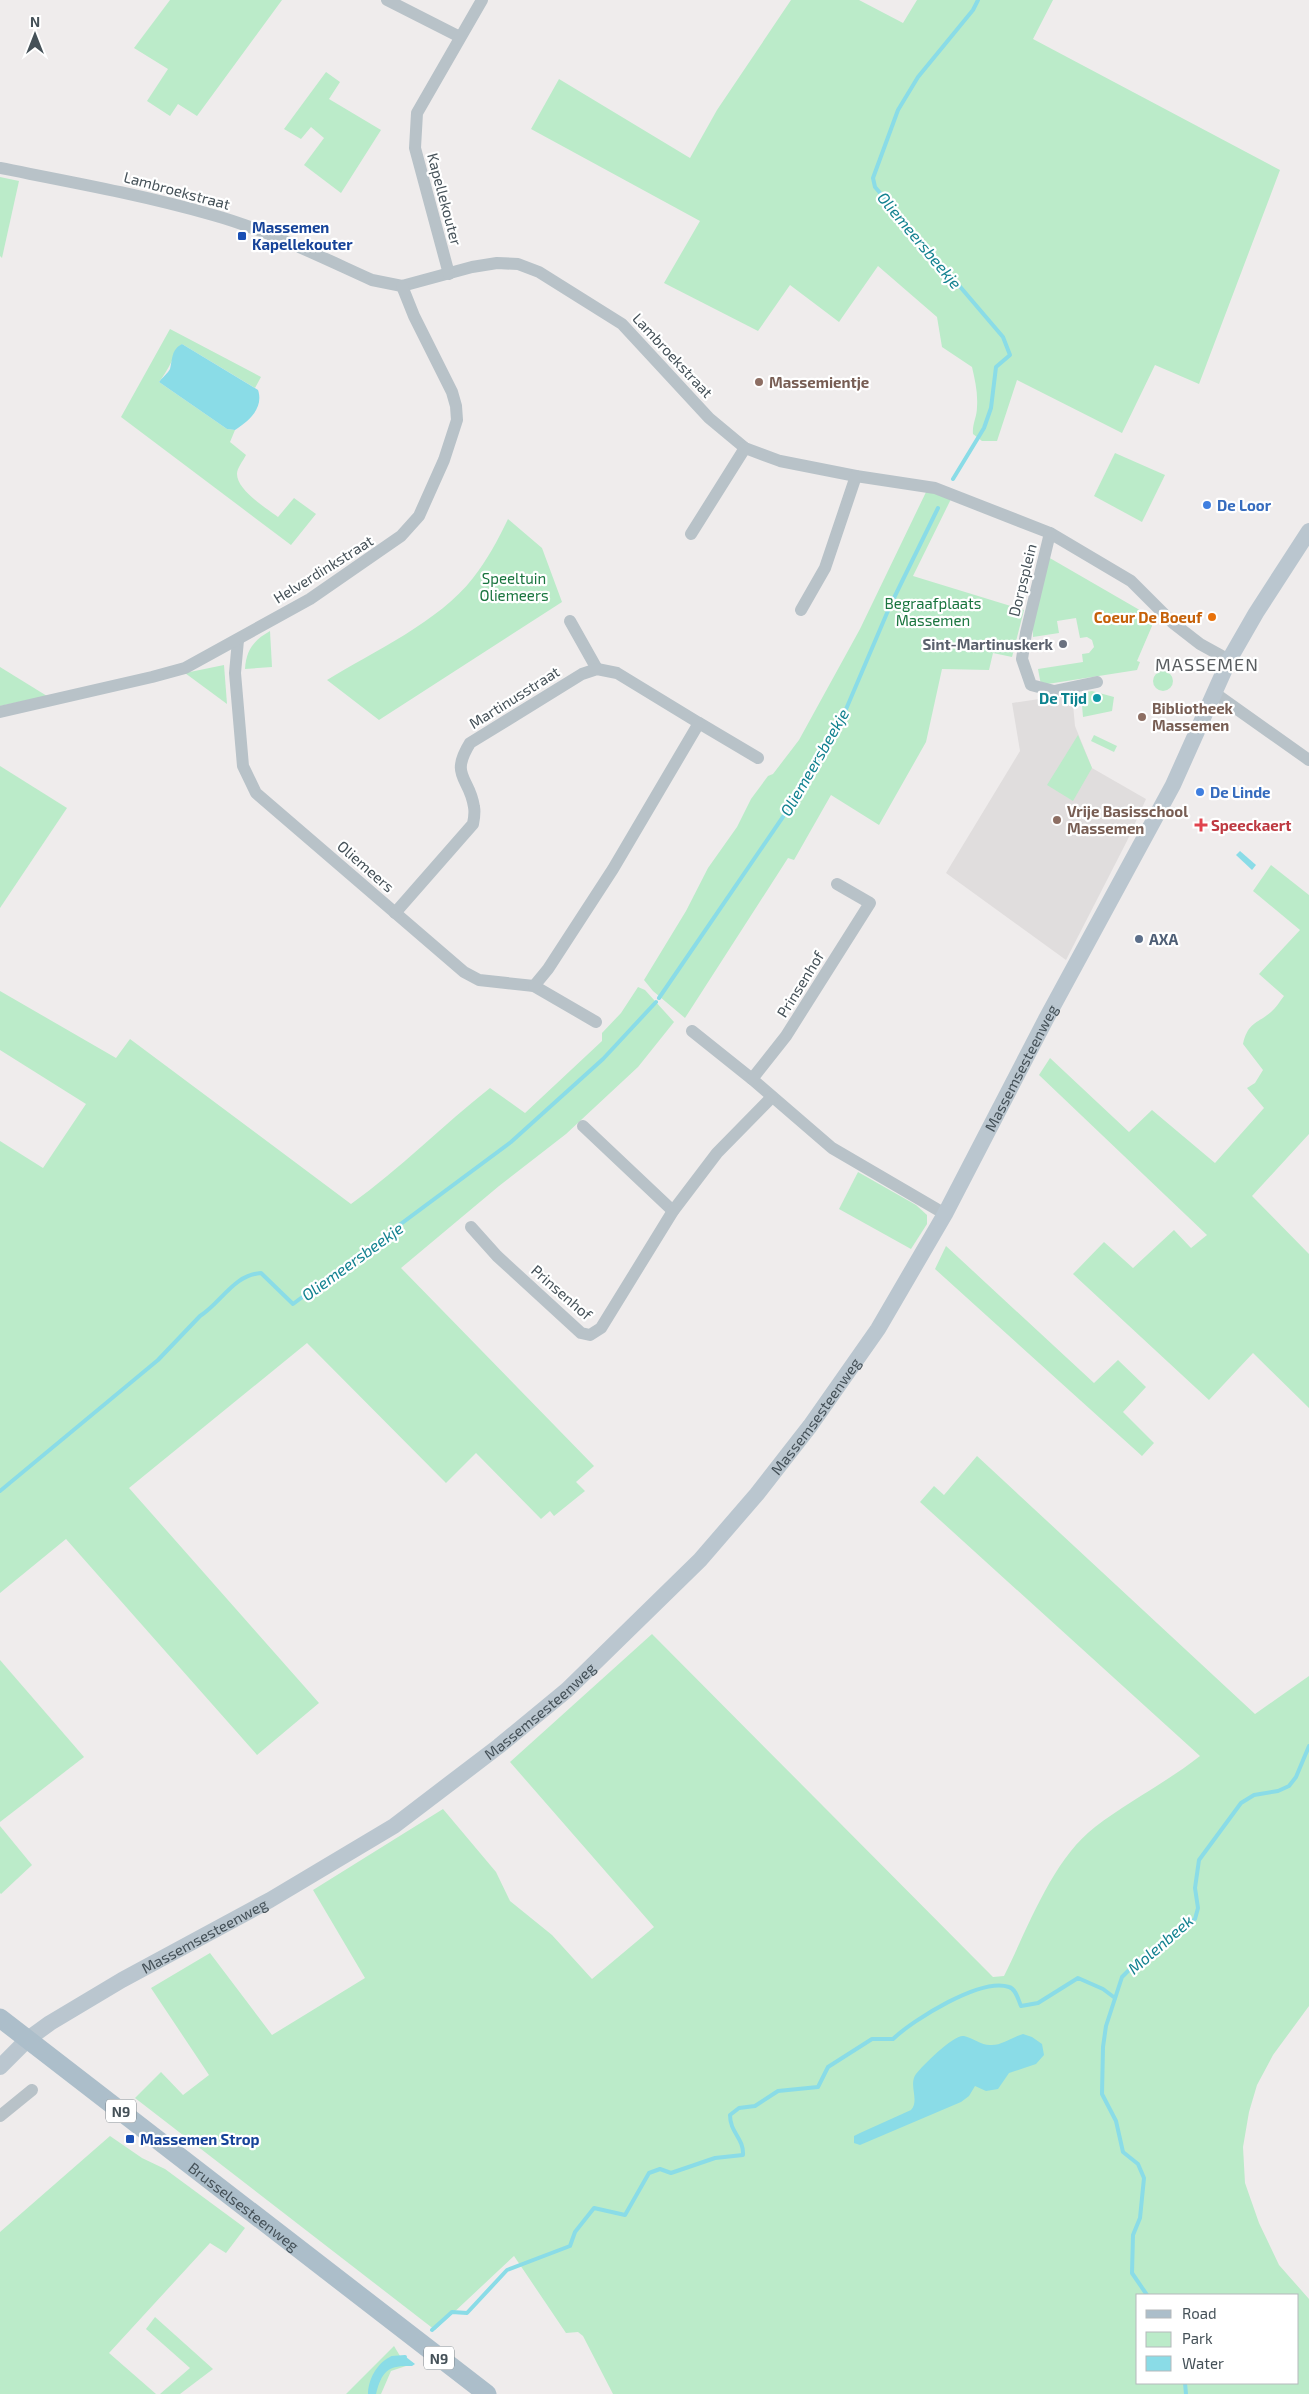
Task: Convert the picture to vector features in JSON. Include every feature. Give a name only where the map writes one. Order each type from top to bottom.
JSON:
[{"type":"main road","name":"Massemsesteenweg","points":[[0,2067],[28,2039],[50,2023],[114,1985],[270,1900],[394,1826],[499,1746],[567,1690],[700,1560],[757,1494],[810,1426],[878,1329],[945,1214],[1050,1011],[1172,785],[1229,660],[1256,613],[1309,531]]},
{"type":"main road","name":"Brusselsesteenweg","points":[[0,2018],[487,2394]]},
{"type":"street","points":[[387,0],[460,37]]},
{"type":"street","name":"Kapellekouter","points":[[449,274],[415,148],[417,113],[482,0]]},
{"type":"street","name":"Lambroekstraat","points":[[0,168],[114,190],[214,215],[253,229],[372,280],[402,286],[498,262],[518,264],[539,272],[622,324],[710,418],[745,448],[780,461],[856,476],[935,488]]},
{"type":"street","name":"Helverdinkstraat","points":[[0,712],[185,668],[310,599],[383,551],[402,536],[419,516],[444,460],[457,420],[452,392],[414,316],[402,286]]},
{"type":"street","points":[[691,534],[745,448]]},
{"type":"street","points":[[801,610],[825,568],[856,476]]},
{"type":"street","name":"Dorpsplein","points":[[935,488],[1050,534],[1131,581],[1174,624],[1200,644],[1229,660]]},
{"type":"street","name":"Dorpsplein","points":[[1050,534],[1026,633],[1022,659],[1031,685],[1054,691],[1097,682]]},
{"type":"street","points":[[570,621],[597,669],[617,673],[758,758]]},
{"type":"street","name":"Oliemeers","points":[[238,640],[235,673],[243,766],[256,792],[464,972],[479,980],[534,986],[596,1022]]},
{"type":"street","name":"Martinusstraat","points":[[395,913],[473,824],[474,807],[460,772],[461,758],[470,743],[582,674],[597,669]]},
{"type":"street","points":[[1213,692],[1309,760]]},
{"type":"street","points":[[534,986],[548,969],[613,869],[699,723]]},
{"type":"street","name":"Prinsenhof","points":[[752,1079],[786,1036],[870,903],[837,884]]},
{"type":"street","points":[[692,1031],[752,1079],[832,1148],[945,1214]]},
{"type":"street","name":"Prinsenhof","points":[[471,1227],[497,1256],[581,1333],[590,1335],[601,1328],[673,1211],[717,1154],[772,1097]]},
{"type":"street","points":[[583,1126],[673,1211]]},
{"type":"street","points":[[0,2116],[32,2090]]},
{"type":"shaded area","name":"Vrije Basisschool Massemen","points":[[1072,694],[1075,726],[1092,768],[1146,799],[1127,841],[1066,960],[946,873],[1020,751],[1012,703]]},
{"type":"green space","points":[[170,0],[282,0],[197,116],[178,104],[170,116],[147,101],[168,69],[134,48]]},
{"type":"green space","points":[[791,0],[859,0],[903,23],[917,0],[1053,0],[1033,39],[1280,170],[1199,384],[1155,365],[1122,433],[1017,380],[997,441],[982,441],[973,434],[977,402],[972,367],[942,347],[937,317],[878,266],[839,322],[790,285],[758,331],[664,283],[700,221],[531,129],[559,79],[690,158],[717,110]]},
{"type":"green space","points":[[326,72],[340,82],[329,99],[381,130],[341,193],[304,165],[324,138],[311,127],[301,139],[284,129]]},
{"type":"green space","points":[[0,177],[19,181],[2,258],[0,256]]},
{"type":"green space","points":[[170,329],[261,377],[255,388],[182,344],[159,382],[227,429],[235,430],[230,442],[246,455],[238,469],[238,480],[253,498],[278,517],[294,498],[316,514],[291,545],[121,417]]},
{"type":"green space","points":[[1115,453],[1165,475],[1142,522],[1094,496]]},
{"type":"green space","name":"Begraafplaats Massemen","points":[[927,490],[951,499],[913,576],[1024,610],[1012,657],[993,653],[989,670],[942,669],[926,742],[879,825],[831,795],[794,860],[788,858],[685,1018],[653,991],[644,980],[686,911],[708,868],[737,827],[751,799],[799,740],[860,629]]},
{"type":"green space","name":"Speeltuin Oliemeers","points":[[508,519],[542,548],[562,602],[379,720],[327,680],[405,635],[459,594],[483,564]]},
{"type":"green space","points":[[1048,557],[1150,616],[1152,626],[1137,661],[1140,662],[1137,670],[1041,685],[1038,669],[1083,662],[1082,654],[1089,653],[1094,647],[1092,640],[1087,637],[1080,638],[1076,618],[1057,621],[1059,633],[1033,637],[1032,615]]},
{"type":"green space","points":[[270,631],[272,667],[245,669],[247,656],[252,646],[259,638]]},
{"type":"green space","points":[[224,665],[227,704],[185,673]]},
{"type":"green space","points":[[0,667],[47,696],[0,706]]},
{"type":"green space","points":[[1163,671],[1170,674],[1173,681],[1170,688],[1163,691],[1156,688],[1153,681],[1156,674]]},
{"type":"green space","points":[[1092,691],[1114,697],[1112,711],[1083,717],[1081,693]]},
{"type":"green space","points":[[1078,735],[1092,768],[1073,801],[1047,785]]},
{"type":"green space","points":[[1094,735],[1117,746],[1114,752],[1091,741]]},
{"type":"green space","points":[[0,766],[67,808],[0,908]]},
{"type":"green space","points":[[1271,865],[1309,895],[1309,1134],[1252,1196],[1309,1254],[1309,1408],[1253,1353],[1209,1400],[1073,1274],[1104,1242],[1133,1268],[1174,1230],[1191,1248],[1207,1235],[1039,1075],[1050,1058],[1129,1132],[1152,1110],[1215,1163],[1264,1108],[1247,1088],[1255,1083],[1263,1070],[1243,1044],[1250,1027],[1273,1010],[1284,996],[1259,974],[1300,930],[1253,891]]},
{"type":"green space","points":[[638,987],[645,990],[674,1022],[638,1067],[566,1134],[499,1186],[401,1268],[594,1466],[576,1482],[585,1491],[554,1516],[550,1511],[541,1519],[476,1453],[446,1483],[307,1343],[129,1488],[319,1703],[257,1755],[66,1539],[0,1593],[0,1141],[43,1168],[86,1104],[0,1050],[0,991],[116,1058],[130,1039],[351,1204],[387,1176],[490,1088],[525,1113],[602,1041],[602,1033],[621,1013]]},
{"type":"green space","points":[[858,1172],[916,1205],[927,1215],[927,1224],[911,1249],[839,1209]]},
{"type":"green space","points":[[946,1246],[1094,1383],[1118,1360],[1146,1387],[1123,1412],[1154,1443],[1142,1456],[935,1269]]},
{"type":"green space","points":[[977,1456],[1255,1714],[1309,1676],[1309,2006],[1273,2055],[1257,2085],[1249,2112],[1243,2147],[1245,2183],[1259,2223],[1279,2265],[1309,2299],[1309,2394],[613,2394],[583,2336],[578,2332],[566,2333],[514,2256],[435,2330],[135,2098],[161,2072],[183,2095],[209,2075],[151,1988],[210,1953],[272,2035],[365,1978],[313,1890],[443,1809],[496,1872],[510,1901],[552,1935],[592,1979],[654,1927],[510,1762],[652,1634],[993,1977],[1004,1976],[1042,1896],[1066,1857],[1080,1841],[1095,1827],[1200,1756],[920,1502],[934,1486],[944,1495]]},
{"type":"green space","points":[[0,1660],[84,1757],[0,1822]]},
{"type":"green space","points":[[0,1826],[32,1865],[1,1894],[0,1893]]},
{"type":"green space","points":[[110,2136],[142,2158],[165,2169],[245,2228],[226,2253],[210,2243],[109,2353],[156,2394],[0,2394],[0,2232]]},
{"type":"green space","points":[[155,2317],[213,2369],[180,2394],[160,2394],[190,2368],[146,2329]]},
{"type":"green space","points":[[394,2346],[406,2366],[391,2371],[381,2394],[346,2394]]},
{"type":"water","points":[[182,344],[258,390],[259,403],[257,408],[250,418],[235,430],[227,429],[159,382],[170,369],[174,352]]},
{"type":"water","points":[[1240,851],[1256,865],[1252,870],[1236,855]]},
{"type":"water","points":[[1023,2034],[1032,2037],[1042,2044],[1044,2055],[1036,2064],[1009,2073],[998,2089],[986,2091],[975,2086],[969,2096],[961,2102],[860,2145],[854,2143],[854,2136],[911,2110],[914,2102],[913,2083],[916,2074],[932,2057],[953,2040],[964,2036],[983,2044],[994,2045]]},
{"type":"water","points":[[390,2357],[406,2357],[415,2364],[392,2368],[384,2374],[376,2394],[368,2394],[374,2373],[381,2363]]},
{"type":"waterway","name":"Oliemeersbeekje","points":[[953,479],[984,428],[991,408],[996,367],[1010,355],[1003,337],[875,187],[873,178],[898,110],[918,77],[973,10],[978,0]]},
{"type":"waterway","name":"Oliemeersbeekje","points":[[659,998],[789,808],[838,728],[890,606],[938,508]]},
{"type":"waterway","name":"Oliemeersbeekje","points":[[0,1491],[158,1360],[200,1316],[235,1284],[251,1275],[261,1273],[293,1304],[511,1142],[603,1059],[656,1002]]},
{"type":"waterway","name":"Molenbeek","points":[[1146,2294],[1132,2273],[1133,2235],[1140,2218],[1144,2178],[1138,2164],[1123,2152],[1116,2121],[1102,2094],[1103,2047],[1106,2026],[1122,1977],[1140,1959],[1195,1919],[1198,1908],[1195,1888],[1199,1860],[1241,1803],[1254,1795],[1278,1791],[1289,1786],[1296,1777],[1309,1746]]},
{"type":"waterway","points":[[432,2330],[452,2312],[467,2313],[507,2270],[570,2246],[575,2232],[594,2208],[625,2215],[649,2173],[660,2169],[671,2173],[715,2158],[743,2155],[743,2149],[732,2126],[730,2115],[739,2108],[755,2106],[778,2091],[818,2087],[828,2067],[872,2039],[893,2039],[916,2021],[948,2002],[982,1988],[997,1986],[1011,1988],[1021,2006],[1038,2003],[1078,1978],[1103,1989],[1115,1998]]},
{"type":"waterway","points":[[392,2358],[405,2357]]},
{"type":"waterway","name":"Molenbeek","points":[[1185,2384],[1186,2394]]},
{"type":"place","name":"Massemen Kapellekouter","points":[[242,236]]},
{"type":"place","name":"Massemientje","points":[[759,382]]},
{"type":"place","name":"De Loor","points":[[1207,505]]},
{"type":"place","name":"Coeur De Boeuf","points":[[1212,617]]},
{"type":"place","name":"Sint-Martinuskerk","points":[[1063,644]]},
{"type":"place","name":"De Tijd","points":[[1097,698]]},
{"type":"place","name":"Bibliotheek Massemen","points":[[1142,717]]},
{"type":"place","name":"De Linde","points":[[1200,792]]},
{"type":"place","name":"Vrije Basisschool Massemen","points":[[1057,820]]},
{"type":"place","name":"Speeckaert","points":[[1201,825]]},
{"type":"place","name":"AXA","points":[[1139,939]]},
{"type":"place","name":"Massemen Strop","points":[[130,2139]]},
{"type":"district","name":"MASSEMEN","points":[[1207,664]]}]
